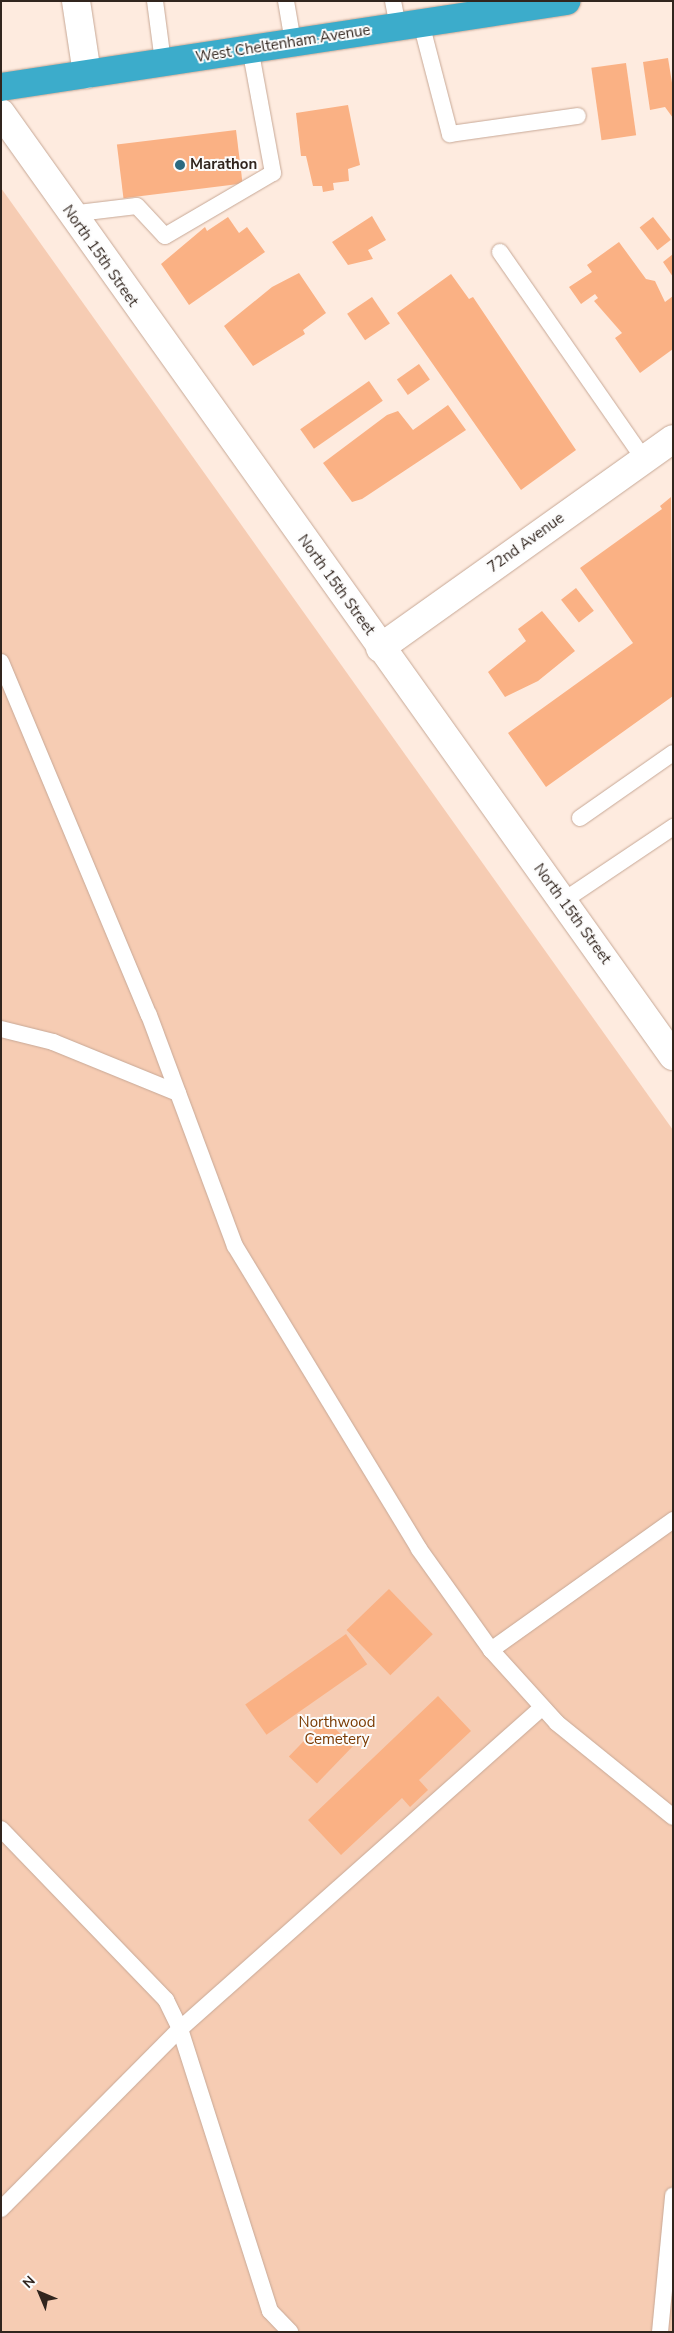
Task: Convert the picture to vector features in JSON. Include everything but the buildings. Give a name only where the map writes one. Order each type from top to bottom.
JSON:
[{"type":"highway","name":"West Cheltenham Avenue","points":[[1,86],[293,42],[404,17],[566,1]]},
{"type":"street","points":[[76,1],[87,74]]},
{"type":"street","name":"North 15th Street","points":[[1,113],[70,214],[673,1056]]},
{"type":"street","name":"72nd Avenue","points":[[380,648],[673,439]]},
{"type":"lane","points":[[155,1],[164,62]]},
{"type":"lane","points":[[286,1],[293,42]]},
{"type":"lane","points":[[404,17],[450,134],[578,116]]},
{"type":"lane","points":[[70,214],[137,206],[165,236],[273,172],[250,48]]},
{"type":"lane","points":[[500,252],[644,459]]},
{"type":"lane","points":[[1,662],[75,830],[178,1093],[235,1246],[419,1550],[490,1650],[542,1708],[673,1818]]},
{"type":"lane","points":[[580,818],[673,753]]},
{"type":"lane","points":[[563,901],[673,826]]},
{"type":"lane","points":[[1,1029],[53,1042],[178,1093]]},
{"type":"lane","points":[[490,1650],[673,1520]]},
{"type":"lane","points":[[1,2210],[180,2029],[542,1708]]},
{"type":"lane","points":[[2,1832],[166,2000],[180,2029],[270,2311],[290,2332]]},
{"type":"lane","points":[[660,2332],[673,2196]]},
{"type":"green space","name":"Northwood Cemetery","points":[[1,188],[673,1130],[673,2332],[1,2332]]},
{"type":"place","name":"Marathon","points":[[180,165]]}]
